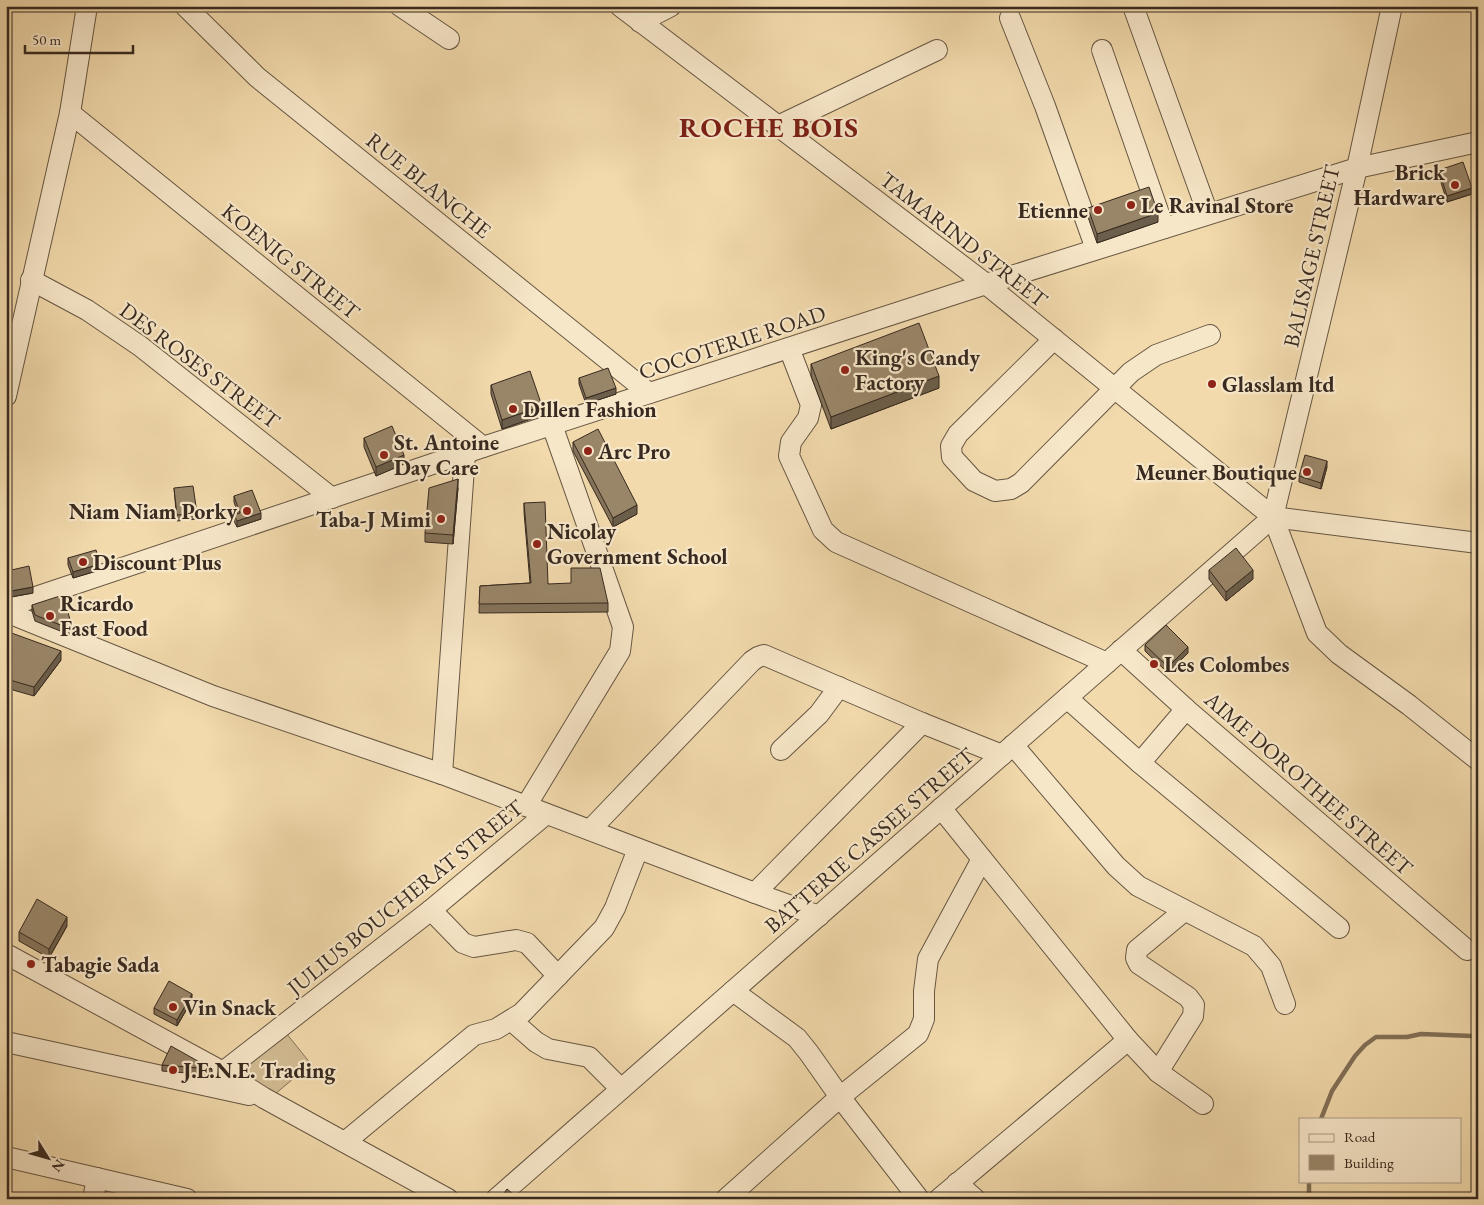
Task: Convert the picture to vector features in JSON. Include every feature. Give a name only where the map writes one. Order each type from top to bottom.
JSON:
[{"type":"street","points":[[6,396],[70,113],[87,6]]},
{"type":"street","name":"RUE BLANCHE","points":[[185,6],[257,76],[649,393]]},
{"type":"street","points":[[400,6],[449,39]]},
{"type":"street","name":"TAMARIND STREET","points":[[620,6],[986,284],[1273,517]]},
{"type":"street","points":[[640,22],[671,6]]},
{"type":"street","points":[[1133,6],[1208,214]]},
{"type":"street","name":"BALISAGE STREET","points":[[1273,517],[1357,168],[1392,6]]},
{"type":"street","points":[[1010,18],[1045,106],[1096,249]]},
{"type":"street","points":[[778,126],[937,50]]},
{"type":"street","points":[[1102,50],[1164,228]]},
{"type":"street","name":"KOENIG STREET","points":[[70,113],[483,447]]},
{"type":"street","name":"COCOTERIE ROAD","points":[[7,605],[483,447],[1096,249],[1357,168],[1478,142]]},
{"type":"street","name":"DES ROSES STREET","points":[[31,280],[88,310],[140,346],[332,498]]},
{"type":"street","points":[[1054,339],[958,434],[951,446],[952,457],[974,481],[995,491],[1010,489],[1021,483],[1131,372],[1156,355],[1210,335]]},
{"type":"street","name":"AIME DOROTHEE STREET","points":[[789,348],[811,405],[808,418],[791,442],[789,456],[823,530],[836,542],[1114,657],[1186,709],[1468,950]]},
{"type":"street","points":[[526,806],[620,651],[623,627],[552,425]]},
{"type":"street","points":[[442,774],[464,454]]},
{"type":"street","points":[[1478,542],[1273,517],[1317,633],[1339,654],[1409,705],[1478,760]]},
{"type":"street","name":"BATTERIE CASSEE STREET","points":[[496,1199],[1273,517]]},
{"type":"street","points":[[7,605],[213,696],[442,774],[819,916]]},
{"type":"street","points":[[590,830],[752,661],[764,655],[922,723],[1007,750],[1116,866],[1138,886],[1254,946],[1271,966],[1285,1004]]},
{"type":"street","points":[[781,750],[818,714],[839,687]]},
{"type":"street","points":[[1067,698],[1140,764],[1339,928]]},
{"type":"street","points":[[1140,764],[1186,709]]},
{"type":"street","points":[[755,893],[922,723]]},
{"type":"street","points":[[941,808],[1128,1040],[1158,1072],[1203,1104]]},
{"type":"street","name":"JULIUS BOUCHERAT STREET","points":[[223,1072],[432,910],[546,814]]},
{"type":"street","points":[[346,1142],[474,1035],[496,1029],[522,1013],[604,928],[615,908],[638,849]]},
{"type":"street","points":[[726,1199],[840,1097],[918,1034],[924,1019],[924,991],[928,960],[982,859]]},
{"type":"street","points":[[432,910],[463,943],[474,947],[516,940],[528,943],[558,976]]},
{"type":"street","points":[[1158,1072],[1193,1016],[1194,1005],[1188,997],[1140,964],[1136,958],[1137,950],[1184,911]]},
{"type":"street","points":[[6,954],[223,1072],[264,1098],[448,1199]]},
{"type":"street","points":[[733,991],[797,1038],[918,1199]]},
{"type":"street","points":[[512,1020],[536,1042],[548,1049],[589,1057],[621,1089]]},
{"type":"street","points":[[939,1199],[1128,1040]]},
{"type":"street","points":[[6,1042],[264,1098]]},
{"type":"street","points":[[6,1157],[187,1199]]},
{"type":"street","points":[[93,1199],[97,1178]]},
{"type":"street","points":[[957,1183],[975,1199]]},
{"type":"shaded area","points":[[286,1033],[311,1064],[275,1094],[240,1072]]},
{"type":"building","name":"Brick Hardware","points":[[1463,162],[1472,188],[1447,196],[1439,170]]},
{"type":"building","points":[[1149,187],[1158,213],[1097,234],[1088,208]]},
{"type":"building","points":[[919,323],[939,376],[831,417],[811,364]]},
{"type":"building","points":[[608,368],[616,388],[586,398],[579,378]]},
{"type":"building","points":[[530,371],[542,406],[502,420],[491,385]]},
{"type":"building","name":"St. Antoine Day Care","points":[[392,426],[404,455],[376,467],[364,438]]},
{"type":"building","points":[[598,429],[637,505],[613,518],[573,442]]},
{"type":"building","points":[[1305,455],[1327,461],[1321,483],[1299,476]]},
{"type":"building","name":"Taba-J Mimi","points":[[458,479],[453,535],[425,533],[429,488]]},
{"type":"building","points":[[193,486],[197,513],[177,515],[174,488]]},
{"type":"building","name":"Niam Niam Porky","points":[[252,490],[261,513],[237,521],[234,515],[240,513],[234,496]]},
{"type":"building","name":"Nicolay Government School","points":[[545,502],[548,584],[571,583],[571,568],[600,568],[608,603],[479,604],[480,586],[531,583],[524,503]]},
{"type":"building","points":[[1236,548],[1253,570],[1226,592],[1209,570]]},
{"type":"building","points":[[96,550],[100,564],[73,572],[68,558]]},
{"type":"building","points":[[29,566],[33,587],[11,591],[7,571]]},
{"type":"building","name":"Ricardo Fast Food","points":[[63,595],[73,630],[35,615],[32,605]]},
{"type":"building","points":[[1166,625],[1188,647],[1168,667],[1145,645]]},
{"type":"building","points":[[6,631],[61,651],[34,687],[13,681],[6,669]]},
{"type":"building","points":[[37,899],[67,917],[49,949],[19,932]]},
{"type":"building","name":"Vin Snack","points":[[169,981],[192,994],[177,1020],[154,1008]]},
{"type":"building","points":[[171,1046],[212,1069],[162,1065]]},
{"type":"building","points":[[507,1189],[519,1199],[500,1199]]},
{"type":"waterway","points":[[1321,1118],[1332,1091],[1355,1056],[1376,1037],[1407,1037],[1421,1034],[1472,1036],[1478,1033]]},
{"type":"waterway","points":[[1309,1182],[1309,1199]]},
{"type":"place","name":"Brick Hardware","points":[[1455,185]]},
{"type":"place","name":"Le Ravinal Store","points":[[1131,205]]},
{"type":"place","name":"Etienne","points":[[1098,210]]},
{"type":"place","name":"King's Candy Factory","points":[[845,370]]},
{"type":"place","name":"Glasslam ltd","points":[[1212,384]]},
{"type":"place","name":"Dillen Fashion","points":[[513,409]]},
{"type":"place","name":"Arc Pro","points":[[588,451]]},
{"type":"place","name":"St. Antoine Day Care","points":[[384,455]]},
{"type":"place","name":"Meuner Boutique","points":[[1307,472]]},
{"type":"place","name":"Niam Niam Porky","points":[[247,511]]},
{"type":"place","name":"Taba-J Mimi","points":[[441,519]]},
{"type":"place","name":"Nicolay Government School","points":[[537,544]]},
{"type":"place","name":"Discount Plus","points":[[83,562]]},
{"type":"place","name":"Ricardo Fast Food","points":[[50,616]]},
{"type":"place","name":"Les Colombes","points":[[1154,664]]},
{"type":"place","name":"Tabagie Sada","points":[[31,964]]},
{"type":"place","name":"Vin Snack","points":[[173,1007]]},
{"type":"place","name":"J.E.N.E. Trading","points":[[173,1070]]},
{"type":"district","name":"ROCHE BOIS","points":[[769,127]]}]
